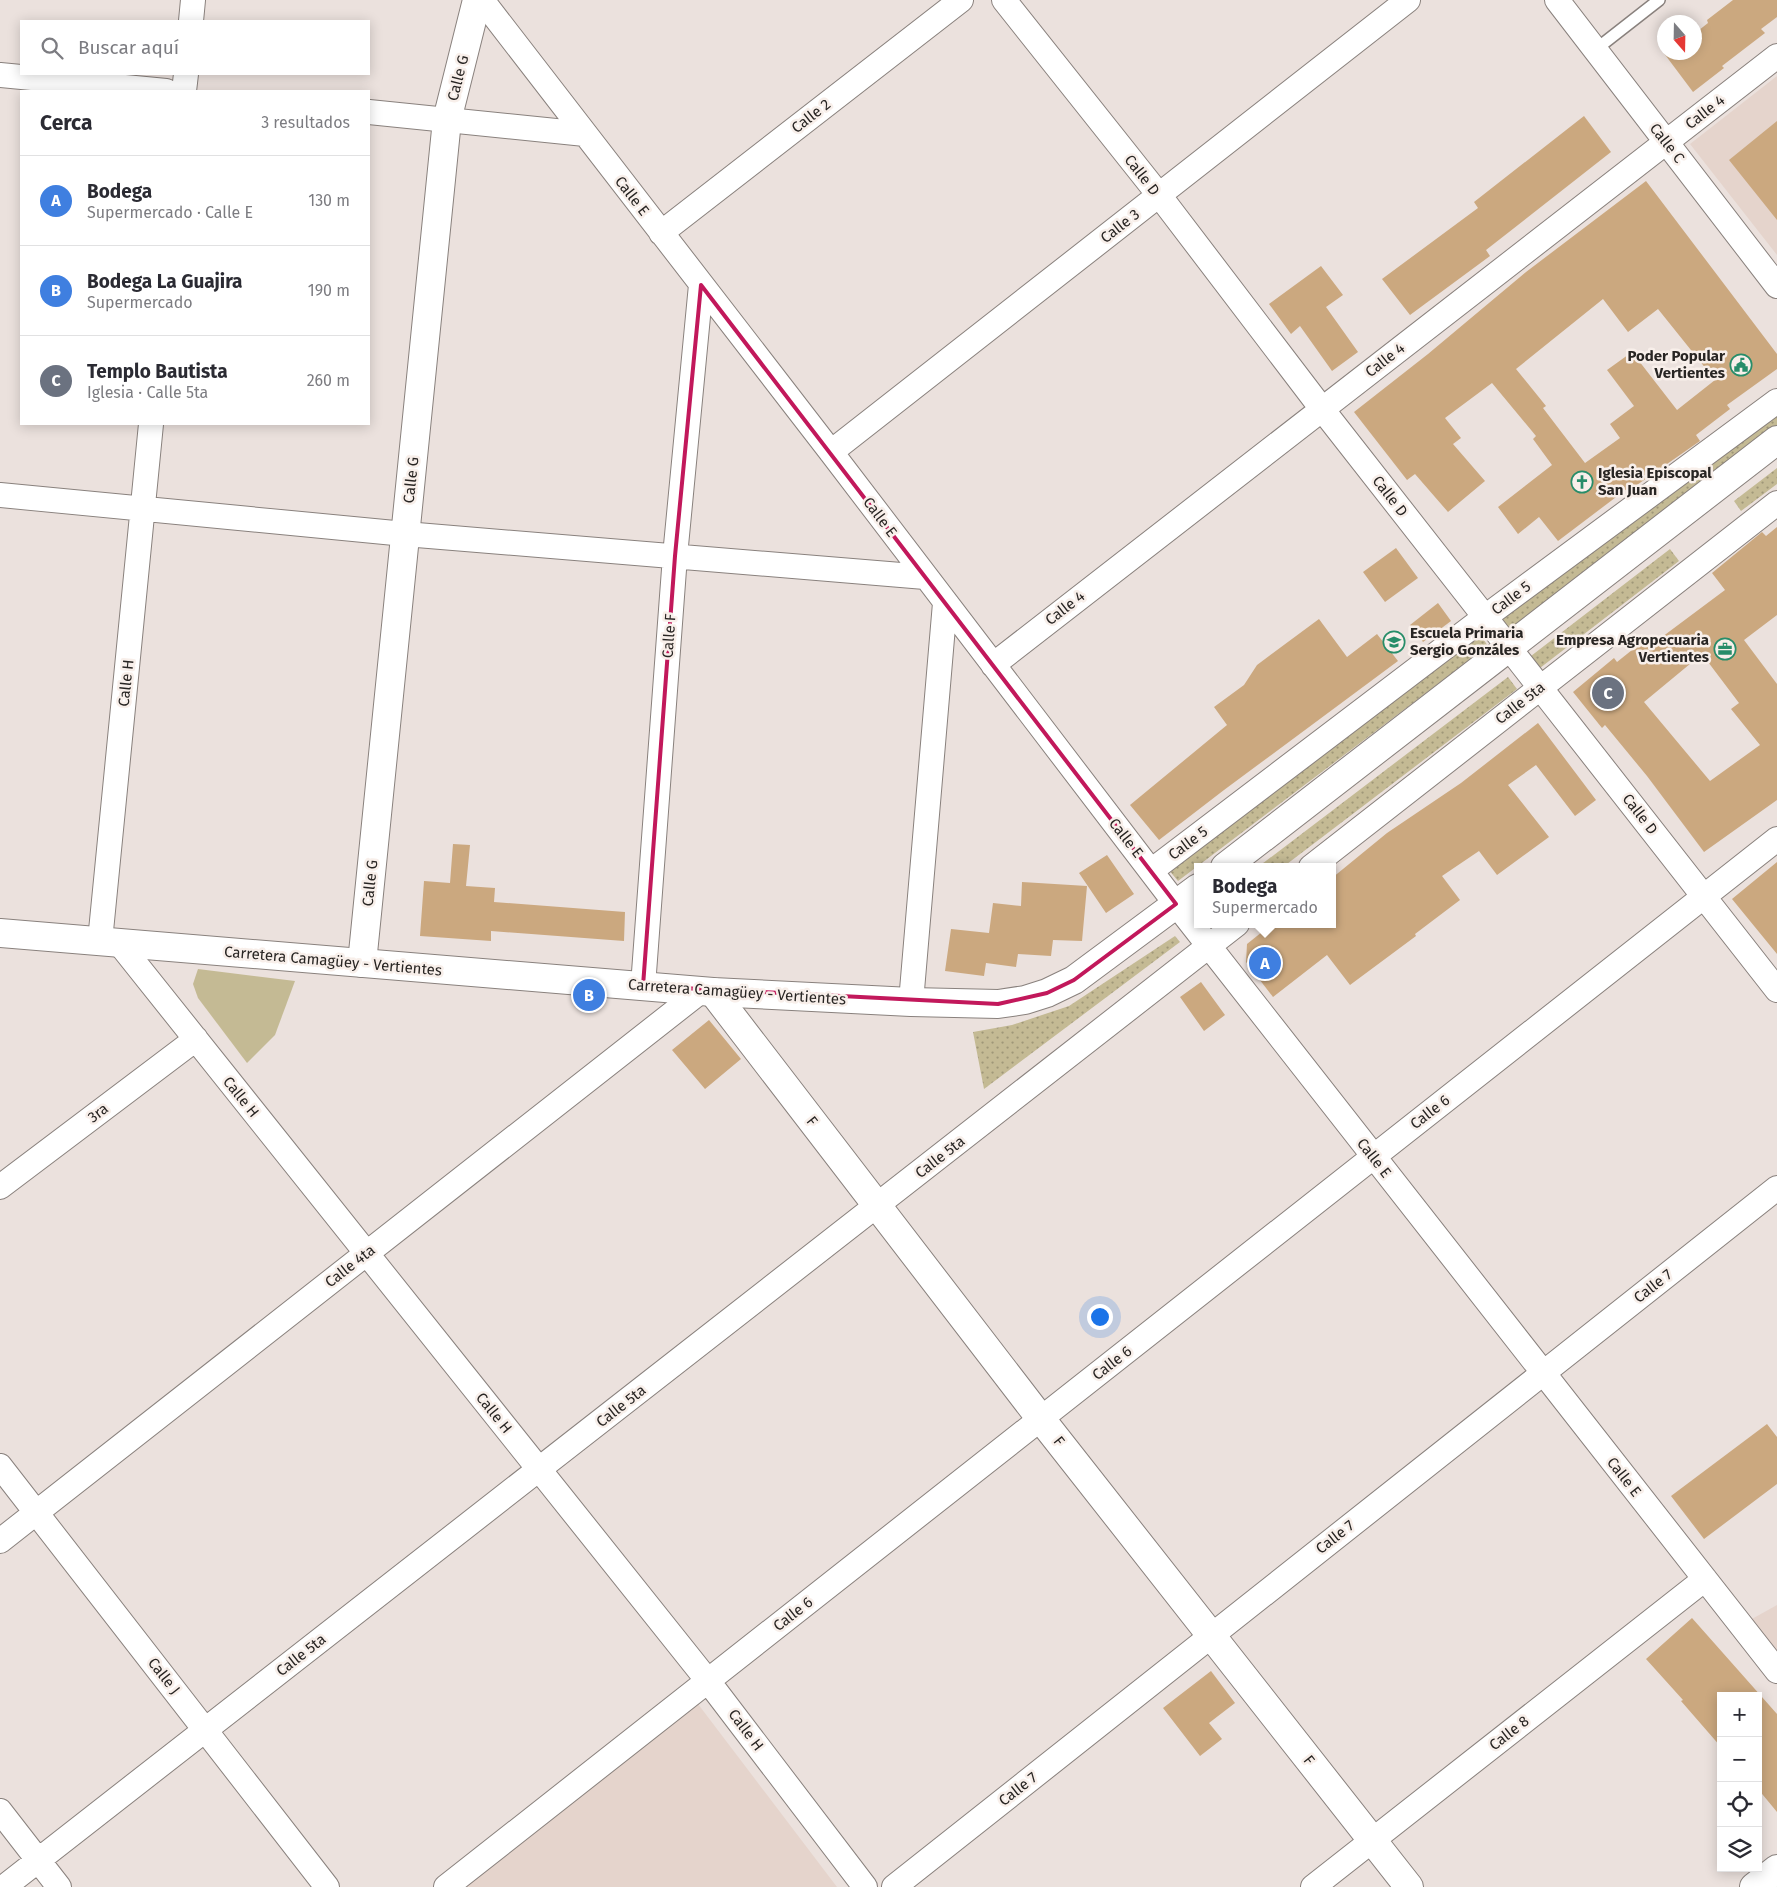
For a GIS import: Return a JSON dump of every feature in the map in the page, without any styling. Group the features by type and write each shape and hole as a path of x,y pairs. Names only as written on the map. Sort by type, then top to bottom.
{"street":[{"path":"191,20 193,0"},
{"name":"Calle G","path":"362,963 447,120 477,0"},
{"name":"Calle E","path":"482,0 1151,871 1187,896 1194,912"},
{"name":"Calle 2","path":"661,233 960,0"},
{"name":"Calle D","path":"1004,0 1159,195 1322,409 1777,990"},
{"name":"Calle 3","path":"831,452 1408,0"},
{"name":"Calle C","path":"1557,0 1777,286"},
{"name":"Calle 4","path":"992,664 1777,56"},
{"path":"0,75 156,90"},
{"path":"184,90 186,75"},
{"path":"370,112 584,134"},
{"name":"Calle F","path":"643,986 675,556 701,285"},
{"name":"Calle 5","path":"1151,871 1485,618 1777,401"},
{"name":"Calle H","path":"151,425 110,942 196,1039 708,1681 865,1887"},
{"path":"1230,863 1777,440"},
{"path":"0,495 405,534 925,577"},
{"name":"Calle 5ta","path":"1316,863 1777,503"},
{"path":"911,1002 945,603"},
{"name":"Calle 6","path":"446,1887 1777,839"},
{"name":"Carretera Camagüey - Vertientes","path":"0,933 707,992 911,1002 998,1004 1025,1000 1047,993 1074,980 1187,896"},
{"name":"Calle E","path":"1201,928 1209,946 1777,1671"},
{"name":"Calle 5ta","path":"4,1887 1232,928"},
{"name":"F","path":"707,992 877,1206 1041,1419 1409,1887"},
{"name":"Calle 4ta","path":"0,1541 366,1253 707,992"},
{"name":"3ra","path":"0,1187 196,1039"},
{"name":"Calle 7","path":"894,1887 1777,1188"},
{"name":"Calle J","path":"0,1466 327,1887"},
{"name":"Calle 8","path":"1313,1887 1705,1579"},
{"path":"0,1811 59,1887"},
{"path":"1754,1887 1777,1869"}],"lane":[{"path":"1595,50 1659,0"}],"highlighted area":[{"path":"701,285 1176,904 1074,980 1047,993 998,1004 643,986 675,556"}],"shaded area":[{"path":"1777,76 1777,255 1690,144"},
{"path":"1777,410 1777,429 1510,631 1500,619"},
{"path":"1777,468 1777,484 1741,511 1734,501"},
{"path":"1670,549 1679,561 1540,668 1531,656"},
{"path":"1479,633 1488,646 1202,863 1194,863 1194,869 1178,881 1168,869"},
{"path":"1508,677 1517,689 1288,863 1263,863"},
{"path":"1175,936 1180,942 984,1089 973,1032 1012,1025 1069,1006"},
{"path":"198,969 295,981 275,1035 247,1063 198,998 193,984"},
{"path":"1777,1605 1777,1653 1750,1620"},
{"path":"698,1704 837,1887 465,1887"}],"building":[{"path":"1733,0 1777,0 1777,17 1761,29 1765,33 1722,66 1724,68 1693,92 1669,60 1702,60 1702,28 1708,23 1707,20"},
{"path":"1584,116 1611,152 1486,250 1490,256 1410,315 1382,279 1478,208 1474,202"},
{"path":"1777,121 1777,220 1729,160"},
{"path":"1646,181 1777,354 1777,369 1727,405 1730,409 1696,435 1700,441 1634,487 1632,485 1558,541 1539,517 1518,534 1498,507 1552,465 1533,439 1536,436 1492,383 1445,418 1461,438 1453,444 1485,481 1448,512 1415,474 1407,480 1354,412 1428,354 1526,272","holes":["1603,299 1628,332 1658,309 1715,380 1677,410 1632,352 1607,370 1634,406 1610,424 1620,438 1585,463 1543,408 1546,406 1516,369"]},
{"path":"1321,266 1343,295 1326,307 1358,352 1332,371 1300,326 1291,334 1269,304"},
{"path":"1777,527 1777,615 1744,640 1777,684 1777,800 1704,852 1647,776 1605,725 1602,728 1573,692 1614,658 1617,662 1647,638 1651,643 1661,635 1662,637 1725,590 1712,573 1762,532 1766,536","holes":["1702,654 1739,703 1731,709 1760,745 1710,781 1644,702"]},
{"path":"1396,548 1418,578 1385,602 1363,572"},
{"path":"1438,603 1451,621 1423,642 1410,625"},
{"path":"1319,619 1347,657 1377,634 1398,661 1159,840 1130,805 1227,725 1214,707 1244,685 1257,665"},
{"path":"1538,723 1596,800 1575,816 1536,765 1508,785 1549,837 1497,875 1479,851 1442,876 1460,900 1415,934 1416,936 1350,985 1327,955 1273,997 1246,962 1247,944 1267,928 1336,928 1336,875 1387,833 1461,783"},
{"path":"453,844 470,845 466,886 495,888 494,902 625,912 624,941 491,931 491,941 420,936 424,881 450,883"},
{"path":"1107,855 1134,894 1106,913 1079,873"},
{"path":"1777,862 1777,954 1732,899"},
{"path":"1022,882 1087,886 1082,941 1053,940 1051,956 1018,954 1016,967 986,963 984,976 945,971 951,929 989,933 993,903 1021,906"},
{"path":"1201,982 1225,1015 1204,1031 1180,997"},
{"path":"709,1020 741,1059 705,1089 672,1050"},
{"path":"1767,1424 1777,1437 1777,1484 1704,1539 1671,1496"},
{"path":"1692,1618 1758,1692 1717,1692 1717,1742 1681,1701 1683,1700 1646,1659"},
{"path":"1211,1671 1235,1703 1209,1723 1222,1739 1200,1756 1163,1708"},
{"path":"1762,1697 1777,1714 1777,1812 1762,1794"}],"place":[{"name":"Poder Popular Vertientes","path":"1741,365"},
{"name":"Iglesia Episcopal San Juan","path":"1582,482"},
{"name":"Escuela Primaria Sergio Gonzáles","path":"1394,642"},
{"name":"Empresa Agropecuaria Vertientes","path":"1725,649"},
{"name":"Templo Bautista","path":"1608,693"},
{"name":"Bodega","path":"1265,963"},
{"name":"Bodega La Guajira","path":"589,995"}]}
